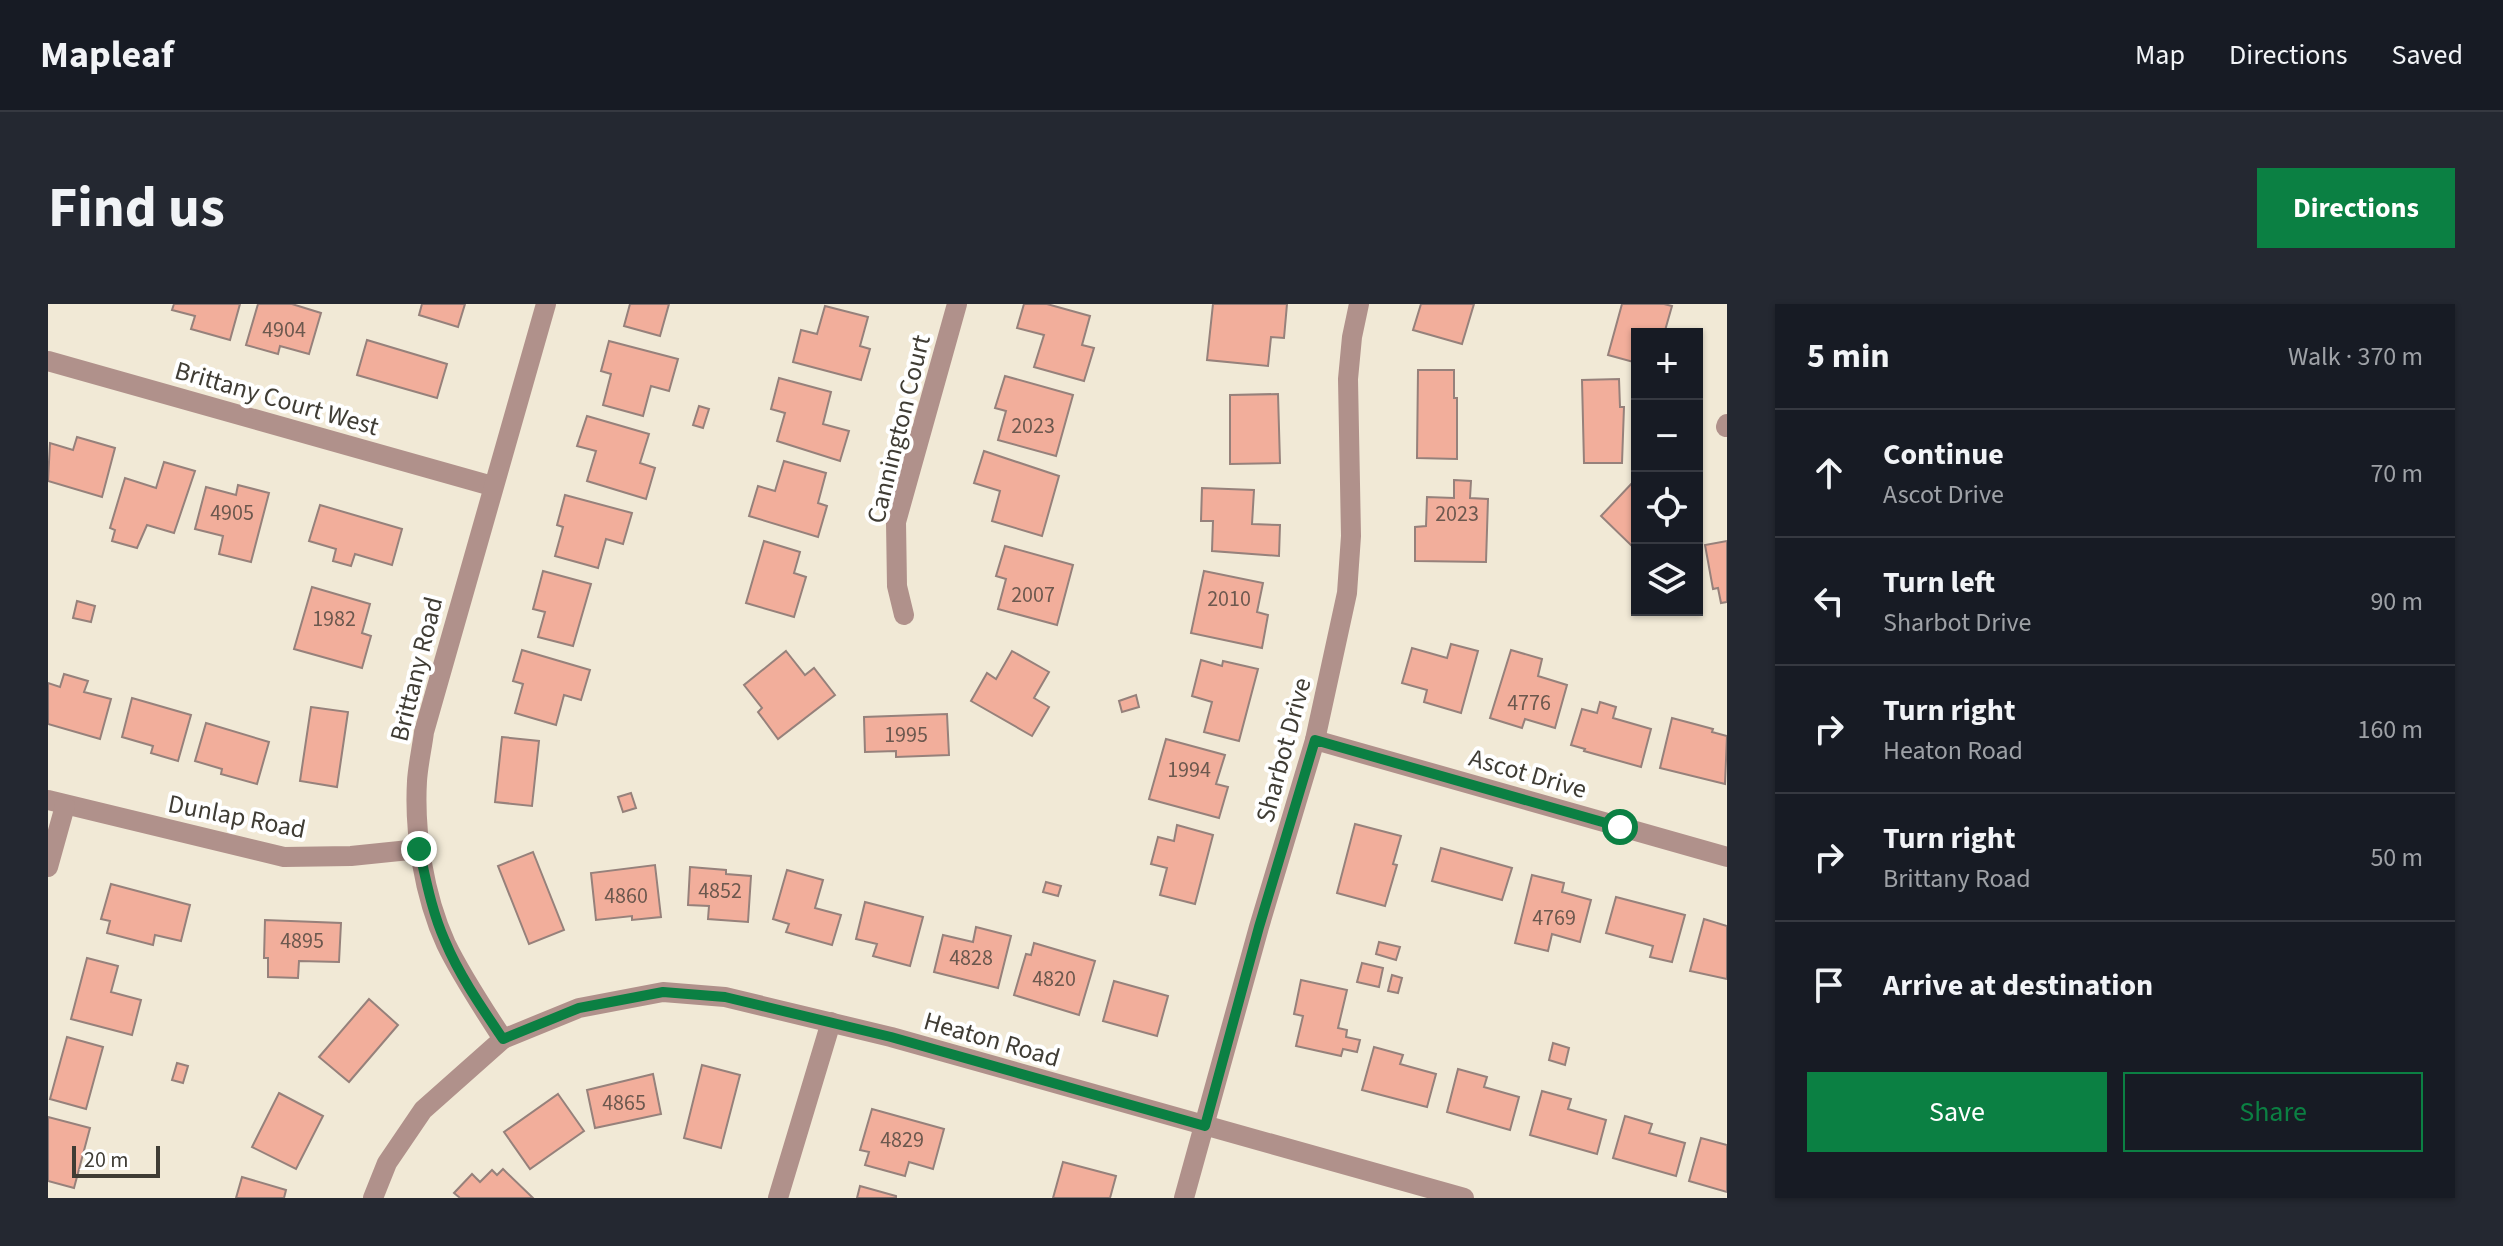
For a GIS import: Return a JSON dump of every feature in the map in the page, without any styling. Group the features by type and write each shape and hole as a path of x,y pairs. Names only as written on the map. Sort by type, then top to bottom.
{"street":[{"name":"Brittany Road","path":"503,1039 445,942 432,904 419,849 417,781 424,732 546,304"},
{"name":"Cannington Court","path":"904,615 897,586 896,522 957,304"},
{"name":"Sharbot Drive","path":"1184,1198 1259,927 1315,740 1347,593 1351,536 1348,379 1359,304"},
{"name":"Brittany Court West","path":"48,361 492,486"},
{"name":"Ascot Drive","path":"1315,740 1727,857"},
{"name":"Dunlap Road","path":"56,803 284,857 351,856 419,849"},
{"path":"48,867 56,803"},
{"name":"Heaton Road","path":"373,1198 387,1163 423,1110 503,1039 579,1008 663,992 725,997 891,1037 1464,1198"},
{"path":"778,1198 831,1022"}],"building":[{"path":"174,304 240,304 230,340 191,329 195,316 172,310"},
{"path":"258,304 292,304 321,313 309,354 280,346 278,354 246,345"},
{"path":"422,304 465,304 458,327 419,315"},
{"path":"630,304 669,304 660,336 624,326"},
{"path":"1024,304 1047,304 1090,316 1082,345 1094,348 1084,381 1034,367 1044,335 1017,328"},
{"path":"1213,304 1287,304 1284,338 1271,337 1268,366 1207,360"},
{"path":"1421,304 1474,304 1462,344 1413,330"},
{"path":"1622,304 1672,306 1666,328 1631,328 1631,361 1608,355"},
{"path":"825,306 868,317 860,346 870,349 861,380 793,362 801,330 817,334"},
{"path":"367,340 447,364 437,398 357,375"},
{"path":"609,341 678,359 669,391 651,386 643,416 603,405 611,374 601,371"},
{"path":"1418,370 1454,370 1457,459 1417,458"},
{"path":"1005,376 1073,395 1056,456 998,440 1006,411 995,408"},
{"path":"779,378 831,392 823,424 849,431 840,461 777,441 785,413 771,409"},
{"path":"1619,379 1620,407 1624,407 1622,463 1584,463 1582,380"},
{"path":"1278,394 1280,463 1230,464 1230,395"},
{"path":"699,406 709,409 703,428 693,425"},
{"path":"587,416 649,434 640,463 655,468 646,499 587,481 596,451 577,446"},
{"path":"77,437 115,448 102,497 48,481 50,443 73,450"},
{"path":"984,451 1059,476 1042,536 992,521 1000,491 974,483"},
{"path":"784,461 826,473 818,503 827,506 818,537 749,516 758,486 775,491"},
{"path":"164,462 195,471 174,533 147,525 137,548 112,541 115,530 110,528 125,478 156,488"},
{"path":"1454,480 1471,481 1470,498 1488,499 1486,562 1415,561 1415,527 1426,526 1427,497 1454,498"},
{"path":"1631,484 1631,545 1601,516"},
{"path":"238,485 269,493 251,562 219,554 223,536 195,529 206,487 236,495"},
{"path":"1202,488 1254,490 1252,524 1280,525 1279,556 1212,551 1213,521 1201,521"},
{"path":"565,495 632,513 623,544 606,539 598,568 555,556 563,527 557,525"},
{"path":"320,505 402,529 392,565 355,554 351,566 333,561 336,549 309,541"},
{"path":"764,541 800,552 794,573 806,577 794,617 746,603"},
{"path":"1727,541 1727,602 1721,603 1718,588 1713,589 1705,545"},
{"path":"1005,546 1073,565 1057,625 998,609 1006,579 996,576"},
{"path":"543,571 591,584 573,646 538,637 545,612 533,609"},
{"path":"1204,571 1263,583 1257,612 1268,615 1262,648 1191,633"},
{"path":"312,587 370,604 362,633 371,636 362,668 294,649"},
{"path":"77,601 95,606 91,622 73,618"},
{"path":"1451,644 1478,651 1461,713 1424,702 1427,690 1402,683 1412,648 1447,658"},
{"path":"522,650 590,670 581,700 564,695 556,725 515,713 523,684 513,681"},
{"path":"1511,650 1542,659 1538,676 1567,685 1555,728 1525,719 1522,728 1490,718"},
{"path":"786,651 805,675 814,668 835,695 778,739 758,712 762,708 744,685"},
{"path":"1012,651 1049,672 1034,698 1049,707 1032,736 971,701 987,673 996,679"},
{"path":"1201,660 1222,666 1223,661 1258,669 1239,741 1204,732 1212,702 1192,696"},
{"path":"64,674 88,681 84,692 111,699 100,739 48,724 48,683 60,687"},
{"path":"1136,695 1139,707 1122,712 1119,701"},
{"path":"132,698 191,715 178,761 151,753 153,746 122,737"},
{"path":"1600,702 1616,707 1613,718 1651,729 1641,767 1571,745 1582,709 1597,713"},
{"path":"311,707 348,712 337,787 300,781"},
{"path":"947,714 949,755 896,757 896,751 865,752 864,717"},
{"path":"1672,718 1727,736 1725,784 1660,768"},
{"path":"206,723 269,742 257,784 221,774 222,769 195,761"},
{"path":"502,737 539,741 532,806 495,802"},
{"path":"1166,739 1225,755 1216,784 1228,787 1219,818 1149,799"},
{"path":"631,793 636,808 623,812 618,797"},
{"path":"1355,824 1401,836 1393,864 1397,865 1385,906 1337,893"},
{"path":"1177,825 1213,835 1195,904 1160,895 1167,868 1151,864 1158,837 1174,841"},
{"path":"1441,848 1512,868 1502,900 1432,881"},
{"path":"533,852 564,930 529,944 498,866"},
{"path":"655,865 661,917 596,920 591,873"},
{"path":"690,867 751,876 748,922 708,919 709,906 688,905"},
{"path":"787,870 823,880 815,908 841,915 832,945 786,932 789,924 773,919"},
{"path":"1532,875 1564,883 1562,892 1591,900 1580,942 1552,934 1548,951 1515,943"},
{"path":"1046,882 1061,886 1058,896 1043,892"},
{"path":"111,884 190,905 181,941 155,935 153,945 107,933 110,921 101,919"},
{"path":"1616,897 1685,915 1672,962 1650,957 1653,946 1606,933"},
{"path":"865,902 923,917 910,966 873,956 877,944 856,939"},
{"path":"1704,919 1727,926 1727,979 1690,971"},
{"path":"265,920 341,923 339,962 299,961 298,978 268,977 268,958 264,958"},
{"path":"976,927 1011,936 998,988 934,972 943,935 973,942"},
{"path":"1379,942 1400,947 1396,960 1376,954"},
{"path":"1034,943 1095,961 1079,1015 1014,995 1026,954 1031,955"},
{"path":"87,958 118,966 111,992 141,1000 132,1035 71,1019"},
{"path":"1362,963 1383,968 1379,987 1357,982"},
{"path":"1392,975 1402,978 1398,993 1388,991"},
{"path":"1301,980 1347,990 1338,1028 1347,1030 1346,1037 1360,1040 1357,1052 1343,1049 1341,1056 1296,1046 1303,1016 1294,1014"},
{"path":"1114,981 1168,996 1157,1036 1103,1021"},
{"path":"369,999 398,1025 349,1082 319,1057"},
{"path":"67,1037 103,1047 86,1109 50,1099"},
{"path":"1553,1043 1569,1048 1565,1065 1549,1060"},
{"path":"1374,1047 1403,1055 1400,1064 1436,1074 1427,1107 1362,1090"},
{"path":"177,1063 188,1066 183,1083 172,1080"},
{"path":"702,1065 740,1075 721,1148 684,1138"},
{"path":"1458,1069 1487,1077 1484,1087 1519,1097 1510,1130 1447,1112"},
{"path":"653,1074 661,1114 595,1128 587,1090"},
{"path":"1542,1091 1571,1099 1568,1109 1606,1120 1597,1154 1530,1135"},
{"path":"279,1093 323,1116 296,1169 252,1147"},
{"path":"558,1094 584,1131 530,1169 504,1132"},
{"path":"872,1109 944,1129 933,1169 909,1162 905,1176 865,1165 869,1152 860,1150"},
{"path":"1625,1116 1652,1124 1649,1133 1685,1143 1676,1176 1613,1158"},
{"path":"48,1117 90,1128 74,1188 48,1181"},
{"path":"1701,1138 1727,1145 1727,1192 1689,1181"},
{"path":"1063,1162 1116,1176 1110,1198 1053,1198"},
{"path":"503,1169 533,1198 460,1198 454,1193 472,1174 480,1182 492,1170 497,1175"},
{"path":"242,1177 286,1190 284,1198 236,1198"},
{"path":"860,1186 896,1196 896,1198 857,1198"}],"route":[{"path":"419,849 445,942 503,1039 579,1008 663,992 725,997 891,1037 1205,1126 1259,927 1315,740 1620,827"}]}
